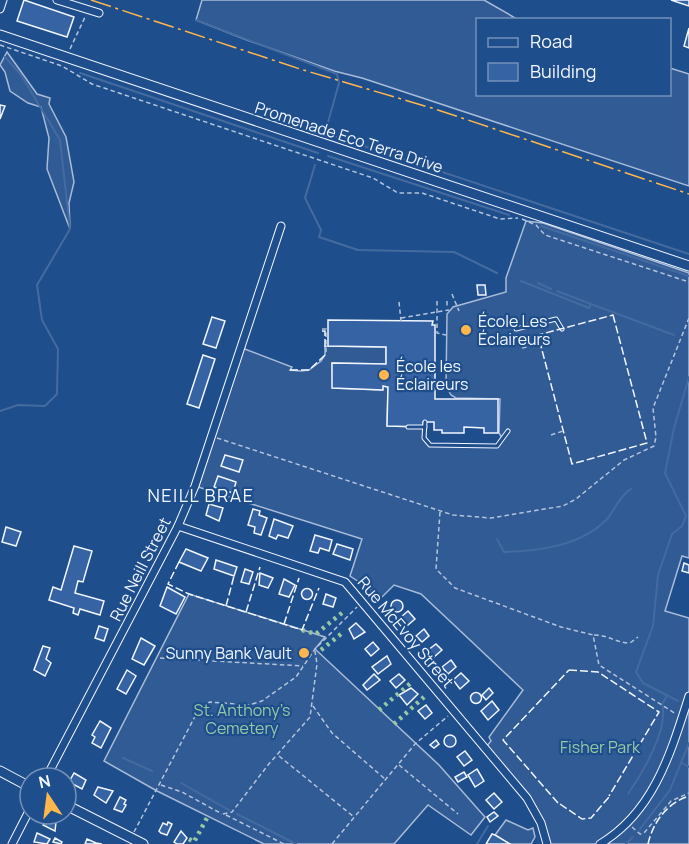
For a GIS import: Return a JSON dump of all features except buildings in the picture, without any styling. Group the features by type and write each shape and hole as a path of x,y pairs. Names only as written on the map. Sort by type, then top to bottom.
{"street":[{"path":"0,9 3,0"},
{"path":"57,0 99,13"},
{"name":"Promenade Eco Terra Drive","path":"0,34 689,266"},
{"name":"Rue Neill Street","path":"52,766 178,526 195,486 281,226"},
{"name":"Rue McEvoy Street","path":"178,526 188,532 339,578 363,602 527,798 541,823 547,844"},
{"path":"600,844 627,822 665,770 689,696"},
{"path":"0,771 18,781"},
{"path":"78,812 130,841 143,844"},
{"path":"12,844 21,826"}],"lane":[{"path":"516,329 556,319 562,328"},
{"path":"408,427 425,424 424,438 430,445 497,446 508,431"}],"path":[{"path":"66,58 88,10"},
{"path":"0,45 62,66 92,84 373,177 394,192 422,194 500,219 519,218 536,225 545,235 689,282"},
{"path":"452,294 459,311"},
{"path":"437,301 437,333 446,335"},
{"path":"399,302 401,319 448,309 447,301"},
{"path":"212,436 463,517 491,518 563,506 576,499 624,460 654,446 656,437 653,408 689,318"},
{"path":"322,329 326,330 326,355"},
{"path":"522,348 540,344"},
{"path":"551,435 563,431"},
{"path":"441,511 436,569 455,588 561,627 594,635 608,635 618,643 630,643 638,637"},
{"path":"130,841 200,707 217,701 242,705 256,703 291,681 315,649 363,602"},
{"path":"594,635 599,665 682,718"},
{"path":"223,814 232,812 308,721 313,706 312,689 317,664 315,649"},
{"path":"160,658 304,666"},
{"path":"313,706 332,732 386,780"},
{"path":"332,844 415,744 455,710"},
{"path":"278,755 354,817"},
{"path":"398,765 458,814"},
{"path":"160,785 182,792 284,844"},
{"path":"627,822 642,834 672,801 689,793"}],"shaded area":[{"path":"202,0 484,0 515,18 476,18 476,96 671,96 671,68 689,74 689,186 362,78 334,71 196,20"},
{"path":"7,52 37,94 50,98 49,104 66,137 74,182 69,203 70,229 47,169 49,138 41,107 28,103 10,91 5,72 0,65"},
{"path":"526,221 543,223 689,273 689,558 682,556 665,611 689,618 689,844 547,844 541,823 486,747 491,741 489,737 523,690 421,594 394,585 376,603 371,590 350,576 362,539 195,486 242,348 292,367 290,370 301,371 309,370 321,361 325,355 325,346 386,347 386,364 332,363 333,388 382,390 383,386 388,387 387,426 425,427 426,442 429,445 497,446 502,438 499,433 500,399 456,398 451,395 446,386 447,314 453,307 506,292 506,278"},
{"name":"St. Anthony’s Cemetery","path":"189,594 325,637 315,649 439,765 485,817 471,835 428,805 394,844 264,844 157,791 104,761"},
{"path":"506,820 528,830 533,828 535,837 531,844 510,844 495,835"}],"waterway":[{"path":"196,20 337,74 339,83 325,133 689,254"},
{"path":"0,411 18,405 45,406 57,394 58,349 42,320 37,285 70,229 60,140 21,75 5,57"},
{"path":"80,73 318,153"},
{"path":"328,156 509,215"},
{"path":"315,165 305,198 321,230 319,237 358,250 454,252 497,273"},
{"path":"541,226 689,276"},
{"path":"521,281 589,308 591,304 674,335"},
{"path":"538,283 551,289"},
{"path":"557,291 591,304"},
{"path":"678,701 643,683 636,672 653,626 658,575 672,534 682,526 686,516 665,473 674,428 689,377"},
{"path":"497,539 504,552 545,548 573,541 598,527 631,489"},
{"path":"628,794 653,751 662,726 662,704 667,696"},
{"path":"640,829 670,790 689,743"},
{"path":"123,758 152,771"},
{"path":"682,763 689,767"},
{"path":"181,783 229,810"},
{"path":"237,814 296,844"},
{"path":"477,844 488,826"},
{"path":"626,844 633,837"}],"hedge":[{"path":"302,630 316,634 343,612"},
{"path":"321,650 341,634"},
{"path":"379,710 412,682"},
{"path":"394,724 424,697"},
{"path":"189,839 194,842 208,816"}],"fence":[{"path":"613,315 647,443 572,464 538,335 613,315"},
{"path":"322,331 325,331 325,349"},
{"path":"290,370 309,370 325,355"},
{"path":"179,562 168,584 189,594 302,630 319,588"},
{"path":"246,612 260,567"},
{"path":"226,606 234,576"},
{"path":"284,624 299,578"},
{"path":"569,670 598,672 659,712 609,796"},
{"path":"558,803 503,740 569,670"},
{"path":"648,844 653,828 662,814 674,803 689,796"},
{"path":"560,804 582,819 591,818 609,797"}],"power":[{"path":"91,0 300,69 435,109 689,194"}],"place":[{"name":"École Les Éclaireurs","path":"466,330"},
{"name":"École les Éclaireurs","path":"384,375"},
{"name":"Sunny Bank Vault","path":"304,653"}],"district":[{"name":"NEILL BRAE","path":"201,495"}],"park label":[{"name":"Fisher Park","path":"600,747"}]}
